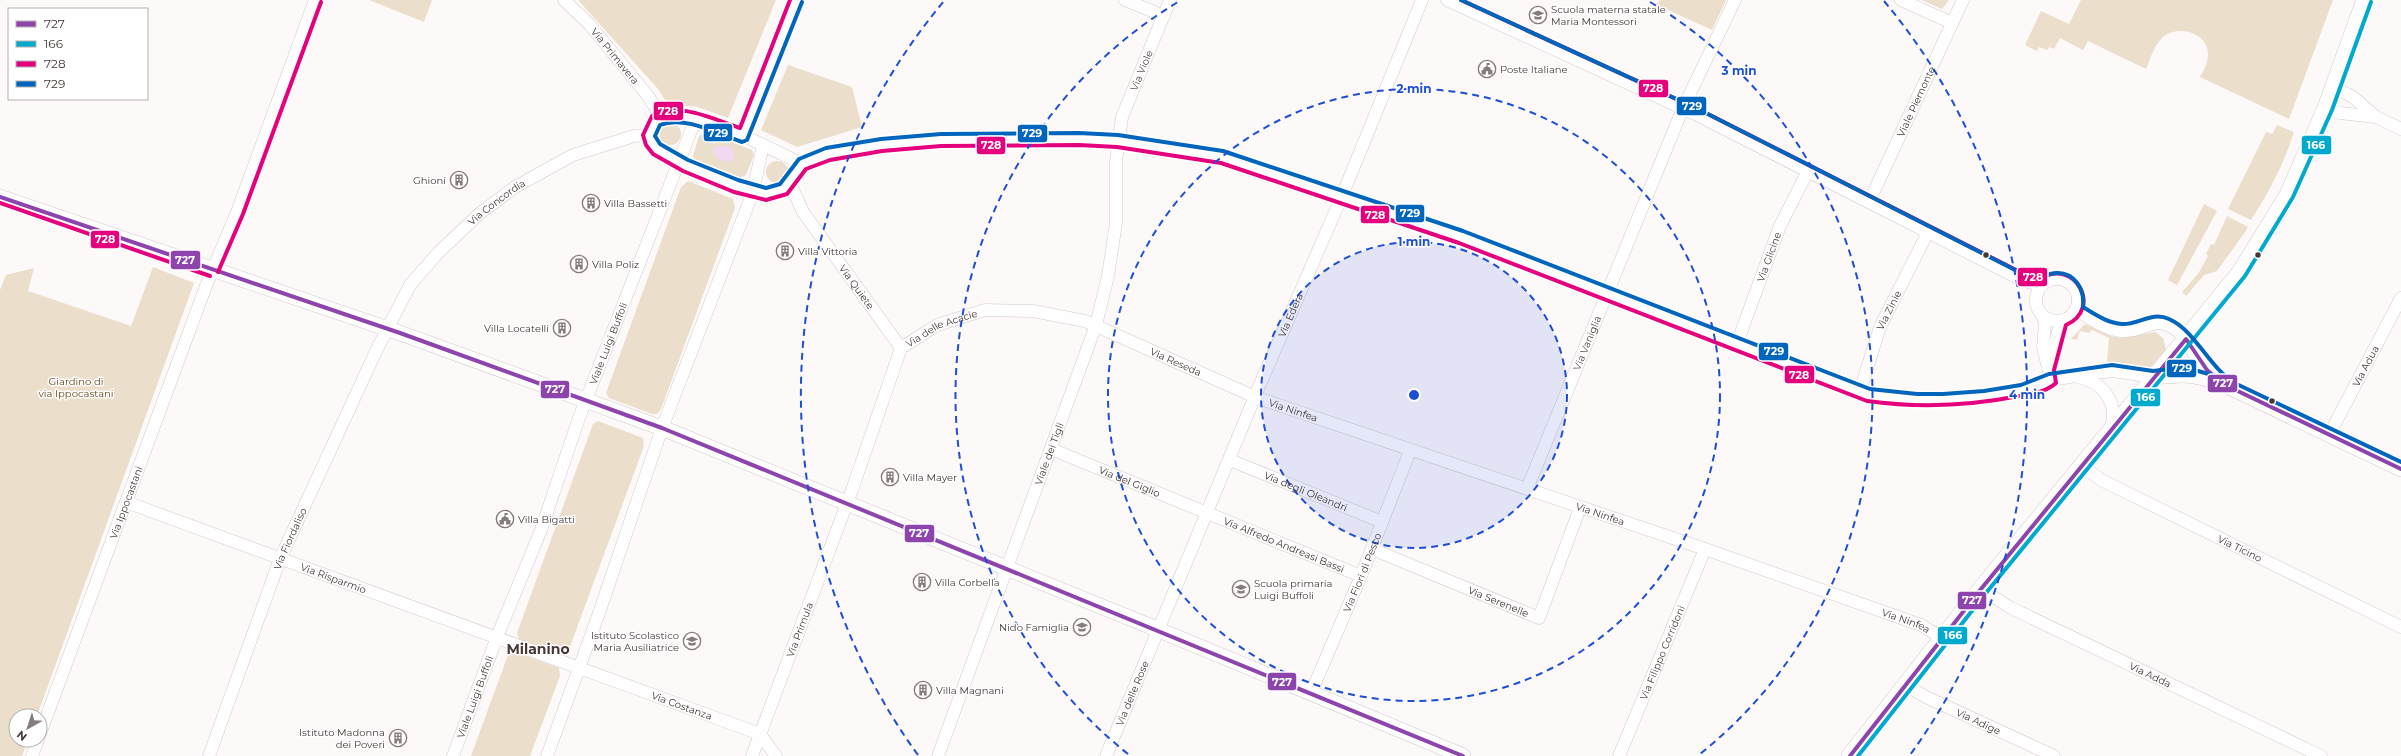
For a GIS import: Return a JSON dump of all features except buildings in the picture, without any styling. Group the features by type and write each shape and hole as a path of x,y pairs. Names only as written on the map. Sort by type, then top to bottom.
{"main road":[{"path":"1850,756 1981,589 2153,377 2240,273 2276,216 2326,108 2365,0"}],"street":[{"name":"Via Ippocastani","path":"48,712 212,270 237,212 315,0"},
{"name":"Via Primavera","path":"564,0 590,25 666,116"},
{"path":"743,136 796,0"},
{"path":"1125,0 1164,16"},
{"name":"Via Viole","path":"1118,141 1122,117 1170,0"},
{"name":"Via Edera","path":"1159,630 1255,397 1342,196 1422,0"},
{"path":"1447,0 1683,108 2024,281 2041,285 2055,279 2070,284 2077,295 2076,310 2070,317 2060,321 2050,320 2042,315 2037,309 2036,298 2041,285"},
{"name":"Via Vaniglia","path":"1527,489 1683,108 1735,0"},
{"path":"1901,0 1952,23"},
{"name":"Viale Piemonte","path":"1869,202 1963,0"},
{"path":"2333,87 2353,97 2376,117 2401,129"},
{"path":"2326,108 2340,113 2376,117"},
{"path":"802,164 743,136 700,121 666,116 652,124 649,134 651,142 656,149 679,162 753,192 777,192 790,183 802,164 828,154 881,145 941,140 1079,139 1118,141 1222,158 1342,196 1461,237 1736,346 1860,392 1891,398 1943,400 1985,397 2040,386 2050,375 2060,321"},
{"name":"Viale Luigi Buffoli","path":"453,756 497,637 541,530 586,400 692,128 700,121"},
{"name":"Via Concordia","path":"388,329 410,285 438,253 479,214 515,187 573,155 634,136 649,134"},
{"name":"Viale dei Tigli","path":"938,756 1096,325 1108,276 1116,223 1118,141"},
{"path":"547,756 662,428 753,192 763,145"},
{"name":"Via Glicine","path":"1736,346 1780,226 1808,171"},
{"name":"Via Quiete","path":"790,183 803,212 901,348"},
{"path":"0,197 345,316 388,329 662,428 1159,630 1463,756"},
{"name":"Via Zinie","path":"1860,392 1880,327 1928,232"},
{"name":"Via Adua","path":"2329,435 2401,298"},
{"name":"Via delle Acacie","path":"846,502 901,348 937,325 985,310 1033,311 1096,325"},
{"path":"2076,310 2111,328 2121,330 2131,330 2156,323 2167,324 2186,339 2208,370 2223,384"},
{"path":"2042,315 2045,323 2043,347 2050,375"},
{"name":"Via Reseda","path":"1096,325 1255,397"},
{"name":"Via Fiordaliso","path":"209,756 280,559 388,329"},
{"path":"2078,377 2095,372 2113,371 2153,377 2178,374 2200,377 2223,384 2401,469"},
{"path":"2050,375 2078,377 2092,382 2108,396 2114,410 2111,429"},
{"name":"Via Ninfea","path":"1255,397 1705,549 1921,625 1942,638"},
{"name":"Via del Giglio","path":"1051,449 1208,512"},
{"name":"Via Fiori di Pesco","path":"1311,693 1372,549 1410,450"},
{"name":"Via degli Oleandri","path":"1230,460 1382,522"},
{"name":"Via Ticino","path":"2082,465 2105,482 2401,627"},
{"name":"Via Risparmio","path":"126,502 497,637"},
{"name":"Via Primula","path":"752,756 846,502"},
{"name":"Via Serenelle","path":"1372,549 1539,618 1580,508"},
{"name":"Via Alfredo Andreasi Bassi","path":"1208,512 1361,576"},
{"name":"Via Filippo Corridoni","path":"1619,756 1705,549"},
{"name":"Via Adda","path":"1981,589 2011,608 2322,756"},
{"name":"Via delle Rose","path":"1106,756 1159,630"},
{"path":"497,637 579,667"},
{"name":"Via Costanza","path":"579,667 760,734"},
{"name":"Via Adige","path":"1905,685 1926,697 2054,756"},
{"path":"760,734 776,756"}],"green space":[{"path":"369,0 432,0 424,22"},
{"path":"578,0 776,0 728,118 695,106 669,106 658,89"},
{"path":"1660,0 1726,0 1712,30 1657,5"},
{"path":"1922,0 1949,0 1942,9"},
{"path":"2081,0 2333,0 2289,119 2200,77 2207,60 2207,46 2203,40 2190,32 2175,32 2162,38 2154,49 2146,69 2088,41 2083,50 2060,38 2054,49 2049,47 2047,50 2039,47 2037,51 2025,45 2041,11 2069,24"},
{"path":"788,65 852,87 862,127 797,147 761,130"},
{"path":"670,123 678,126 681,134 678,142 670,145 662,142 659,134 662,126"},
{"path":"2277,125 2294,132 2276,178 2251,220 2228,209 2266,132 2272,134"},
{"path":"707,132 752,150 754,155 746,175 737,179 695,161 693,156 699,136"},
{"path":"777,161 785,164 788,172 785,180 777,183 769,180 766,172 769,164"},
{"path":"688,181 733,199 735,208 661,409 657,414 652,414 609,398 606,393 681,187"},
{"path":"2204,204 2217,211 2177,285 2168,280"},
{"path":"2227,216 2248,227 2217,271 2204,275 2186,296 2182,292 2198,274 2208,256 2206,254 2211,244 2214,245"},
{"name":"Giardino di via Ippocastani","path":"153,267 194,283 40,708 8,708 8,748 25,748 22,756 0,756 0,290 6,275 34,268 28,291 131,326"},
{"path":"2085,324 2111,336 2122,338 2155,332 2163,338 2166,349 2150,368 2116,364 2098,365 2098,363 2107,362 2109,338 2092,330 2089,333 2080,331 2077,340 2071,339"},
{"path":"598,421 643,438 644,446 568,652 565,656 519,639 517,633 593,424"},
{"path":"514,651 559,668 560,676 530,756 471,756 508,655"}],"shaded area":[{"path":"715,147 729,147 734,151 733,160 727,162 716,158 713,152"}],"transit line":[{"name":"728","path":"790,0 740,128 696,113 673,110 662,112 652,116 643,135 646,145 653,154 683,171 734,192 766,200 787,194 806,169 830,160 882,151 941,146 1079,145 1117,147 1221,163 1459,243 1867,401 1905,405 1962,404 2043,391 2056,383 2054,370 2066,325 2077,318 2082,308 2083,298 2080,288 2073,280 2064,275 2053,274 2040,279 2026,275 1698,109 1461,0"},
{"name":"729","path":"1461,0 1698,109 2027,276 2039,278 2056,273 2063,273 2077,283 2082,294 2083,307 2106,320 2128,324 2151,317 2163,317 2169,319 2187,332 2226,377 2236,384"},
{"name":"728","path":"218,272 243,214 321,2"},
{"name":"729","path":"802,2 747,140 742,142 712,130 680,122 660,125 655,136 660,144 688,160 738,180 766,188 780,184 799,159 826,148 881,139 941,134 1079,133 1118,135 1223,151 1463,231 1870,389 1917,394 1943,394 1984,391 2021,385 2049,374 2112,365 2153,371 2178,368 2191,369 2226,379 2401,462"},
{"name":"166","path":"1858,756 1986,593 2245,276 2293,197 2332,110 2371,2"},
{"name":"727","path":"0,197 400,333 662,428 1463,756"},
{"name":"728","path":"0,203 210,276"},
{"name":"727","path":"1850,756 1981,589 2186,339 2207,370 2223,384 2401,469"}],"place":[{"name":"Scuola materna statale Maria Montessori","path":"1538,15"},
{"name":"Poste Italiane","path":"1487,69"},
{"name":"Ghioni","path":"459,180"},
{"name":"Villa Bassetti","path":"591,203"},
{"name":"Villa Vittoria","path":"785,251"},
{"name":"Villa Poliz","path":"579,264"},
{"name":"Villa Locatelli","path":"562,328"},
{"name":"Villa Mayer","path":"890,477"},
{"name":"Villa Bigatti","path":"505,519"},
{"name":"Villa Corbella","path":"922,582"},
{"name":"Scuola primaria Luigi Buffoli","path":"1241,589"},
{"name":"Nido Famiglia","path":"1082,627"},
{"name":"Istituto Scolastico Maria Ausiliatrice","path":"692,641"},
{"name":"Villa Magnani","path":"923,690"},
{"name":"Istituto Madonna dei Poveri","path":"398,738"}],"district":[{"name":"Milanino","path":"538,649"}]}
